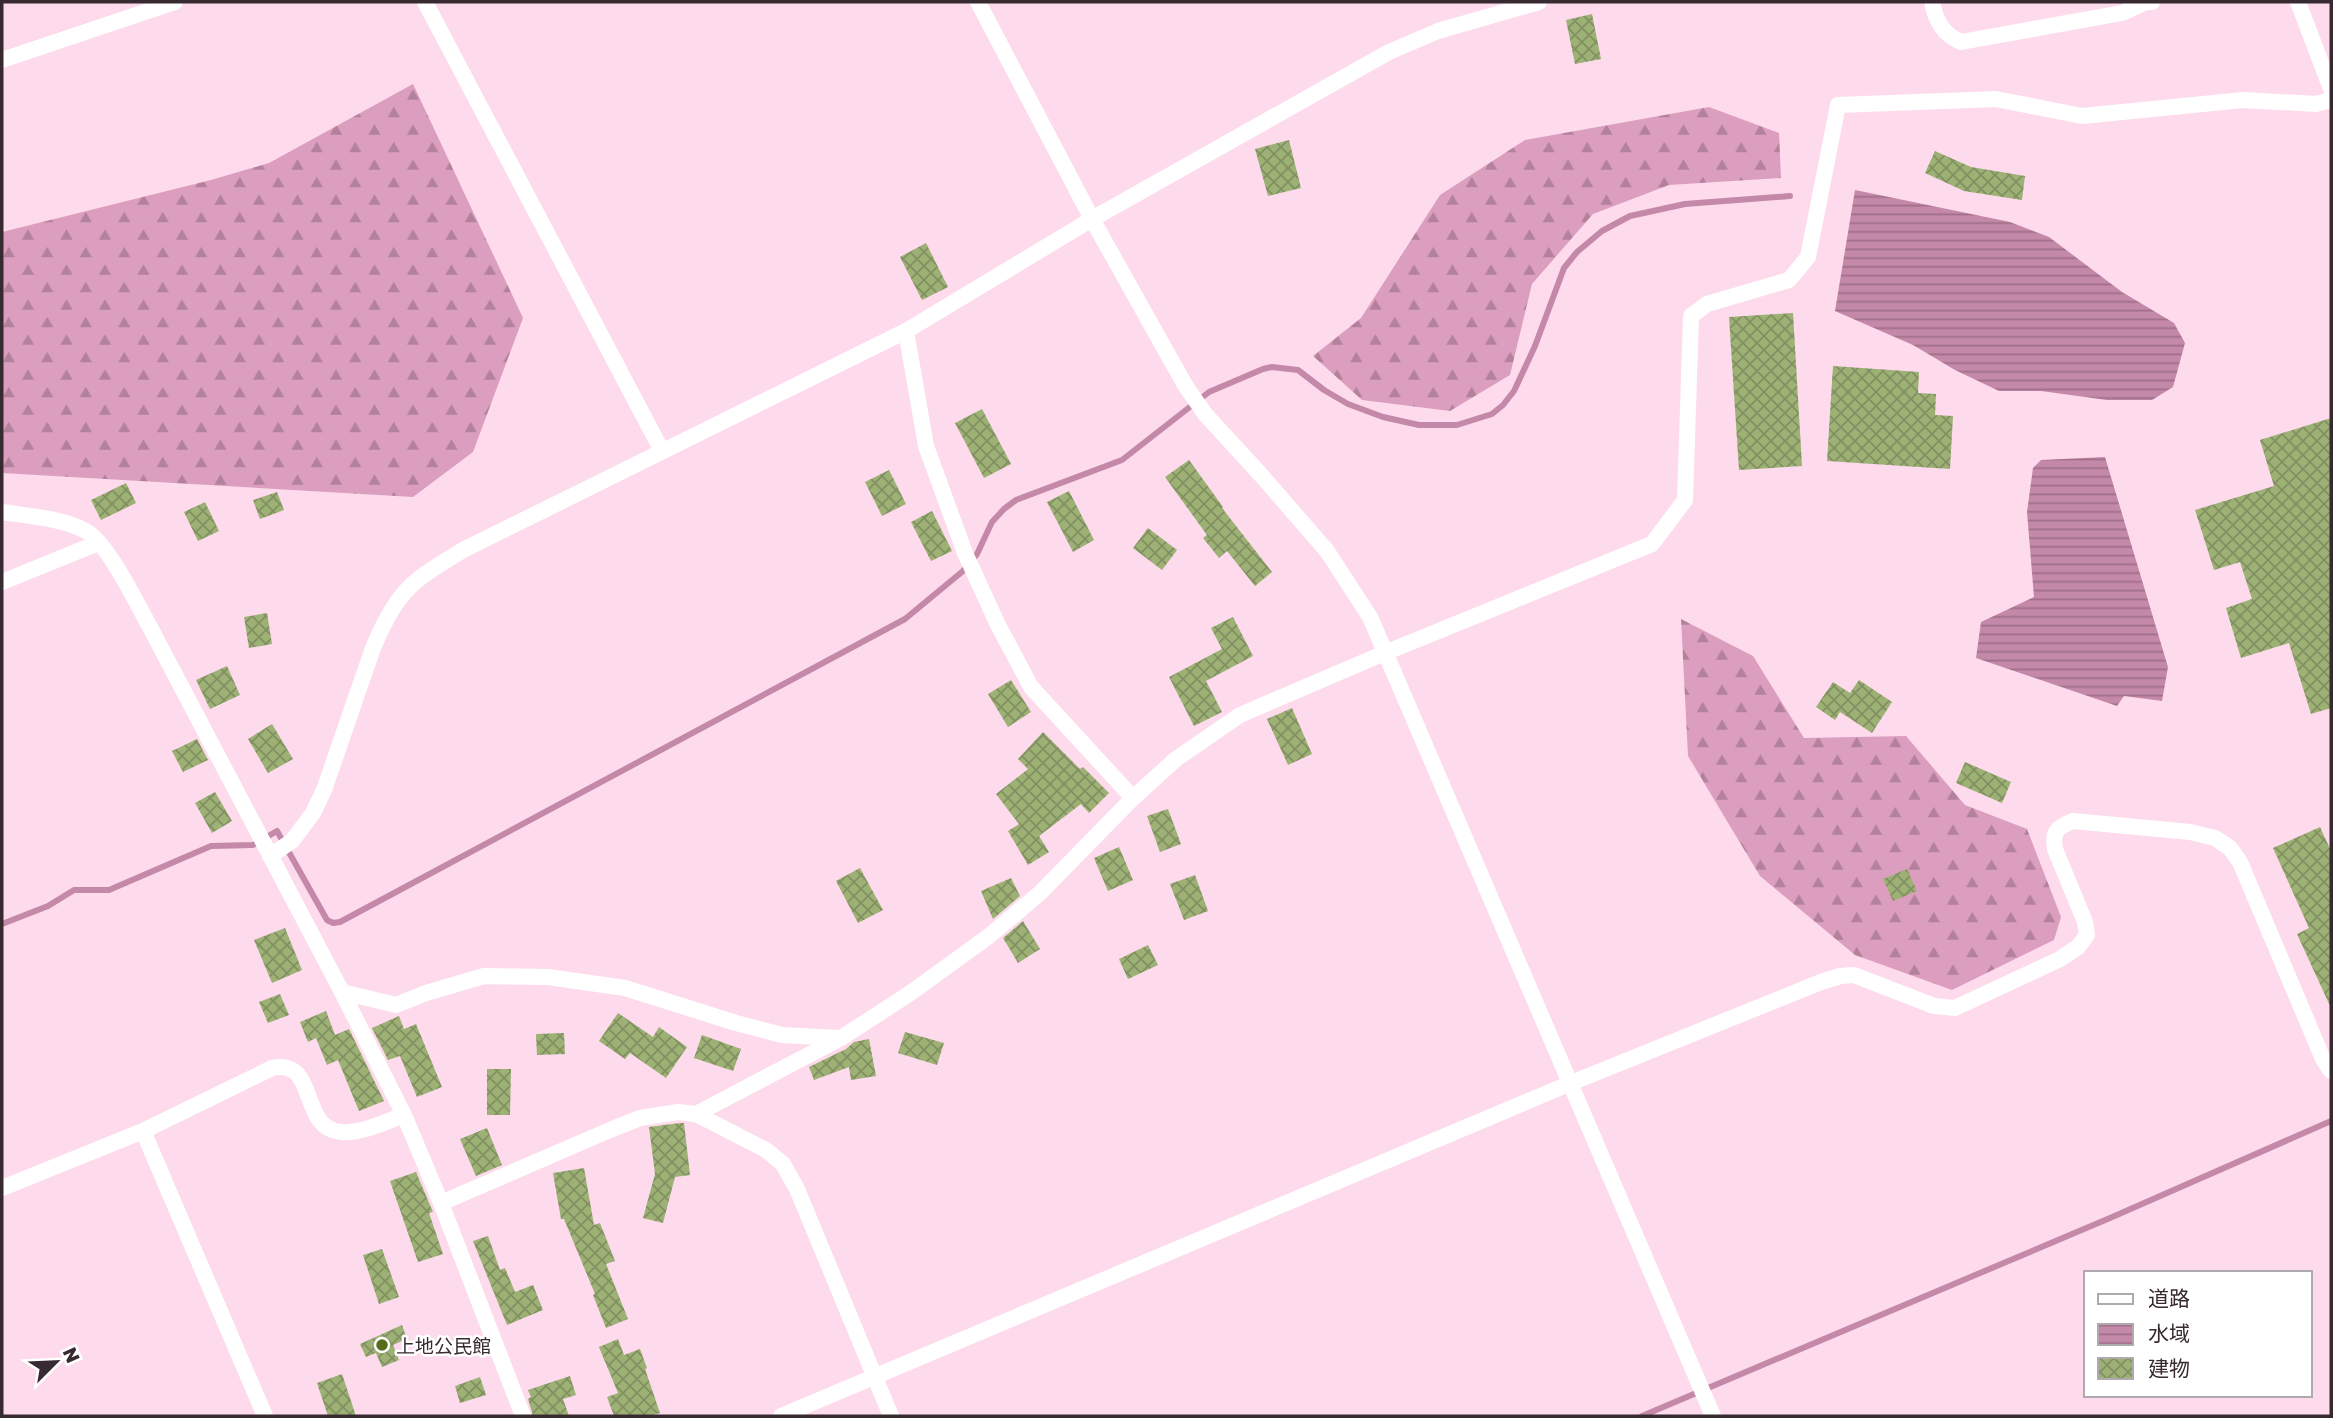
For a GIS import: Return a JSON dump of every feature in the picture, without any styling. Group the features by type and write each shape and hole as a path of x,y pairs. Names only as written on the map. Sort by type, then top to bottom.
{"street":[{"path":"2,60 175,2"},
{"path":"425,2 662,452"},
{"path":"978,2 1092,219 1185,385 1205,414 1327,551 1370,617 1713,1416"},
{"path":"1469,2 1476,18"},
{"path":"270,856 292,841 313,813 324,790 382,625 397,602 418,579 463,550 906,331 1092,219 1377,58 1438,31 1539,2"},
{"path":"1932,2 1936,19 1947,36 1961,42 2122,13 2152,2"},
{"path":"2298,2 2331,89"},
{"path":"696,1114 841,1038 909,995 989,936 1040,893 1133,798 1176,759 1240,715 1651,544 1685,500 1691,316 1707,304 1789,280 1808,257 1838,105 1996,99 2082,116 2243,100 2316,104 2331,100"},
{"path":"906,331 926,446 965,553 998,625 1031,687 1133,798"},
{"path":"2,512 71,525 89,533 118,571 342,992 404,1115 523,1416"},
{"path":"2,582 98,543"},
{"path":"781,1416 1571,1083 1840,976 1854,975 1934,1006 1955,1008 2060,958 2078,947 2087,935 2085,922 2055,849 2053,836 2059,826 2073,821 2190,832 2216,838 2230,848 2240,862 2323,1059 2331,1071"},
{"path":"342,992 396,1004 484,976 548,977 625,988 782,1035 841,1038"},
{"path":"2,1188 144,1130 272,1068 282,1066 299,1074 314,1112 320,1122 330,1129 342,1133 369,1128 404,1115"},
{"path":"441,1203 640,1118 678,1112 696,1114 766,1150 783,1164 797,1189 891,1416"},
{"path":"144,1130 265,1416"}],"green space":[{"path":"413,84 523,318 473,452 413,497 2,473 2,232 269,163"},
{"path":"1709,107 1779,133 1781,178 1669,185 1593,214 1532,284 1510,375 1450,411 1362,400 1313,356 1361,318 1440,195 1525,140"},
{"path":"1681,619 1753,656 1804,738 1906,736 1965,805 2027,829 2061,917 2054,940 1952,990 1855,955 1760,876 1688,756"}],"water":[{"path":"1855,190 2010,222 2049,237 2122,292 2174,323 2185,343 2173,387 2152,400 2107,400 2041,391 1999,391 1955,370 1913,345 1835,311"},
{"path":"2105,457 2168,667 2162,701 2124,696 2117,706 1976,658 1981,622 2034,597 2027,512 2033,468 2041,460"}],"building":[{"path":"1592,14 1601,59 1575,64 1566,20"},
{"path":"1289,140 1301,188 1268,196 1255,149"},
{"path":"1935,151 1971,167 2025,176 2022,200 1964,191 1925,173"},
{"path":"926,243 948,287 922,300 900,257"},
{"path":"1793,313 1802,466 1739,470 1729,317"},
{"path":"1833,366 1919,372 1918,393 1936,394 1935,415 1953,416 1950,469 1827,461"},
{"path":"982,409 1011,464 984,478 955,423"},
{"path":"2331,418 2331,708 2311,714 2289,643 2241,658 2226,608 2252,599 2240,562 2214,570 2195,510 2274,486 2260,440"},
{"path":"1189,460 1272,572 1255,586 1227,551 1219,558 1203,538 1207,535 1165,477"},
{"path":"889,470 906,504 882,516 865,482"},
{"path":"126,483 136,503 101,520 91,500"},
{"path":"1069,491 1094,540 1073,552 1047,502"},
{"path":"277,492 284,510 260,519 253,500"},
{"path":"205,502 219,531 198,541 184,512"},
{"path":"932,511 952,551 931,561 911,522"},
{"path":"1148,528 1177,550 1162,570 1133,548"},
{"path":"267,613 272,644 249,648 244,617"},
{"path":"1233,617 1253,656 1206,681 1222,712 1194,726 1169,677 1222,649 1211,628"},
{"path":"227,666 240,695 210,709 196,680"},
{"path":"1011,680 1031,712 1008,727 988,694"},
{"path":"1859,680 1892,702 1872,733 1840,712 1835,720 1816,707 1833,682 1850,693"},
{"path":"1292,708 1312,754 1288,765 1267,719"},
{"path":"272,724 293,759 268,773 248,739"},
{"path":"1043,732 1109,793 1089,813 1081,804 1039,836 1049,852 1028,865 1008,831 1019,824 996,794 1028,769 1018,759"},
{"path":"197,739 208,760 183,772 172,751"},
{"path":"1965,762 2011,782 2002,803 1956,783"},
{"path":"215,792 232,821 212,833 195,803"},
{"path":"1168,809 1181,844 1160,852 1147,816"},
{"path":"2320,827 2331,851 2331,1008 2297,934 2309,928 2273,848"},
{"path":"1119,847 1133,880 1108,891 1094,858"},
{"path":"860,868 883,910 858,923 836,881"},
{"path":"1907,869 1917,891 1893,901 1883,879"},
{"path":"1195,875 1208,911 1184,920 1170,884"},
{"path":"1011,878 1020,896 993,919 981,891"},
{"path":"1023,921 1040,949 1018,963 1003,938"},
{"path":"285,928 302,970 272,983 254,940"},
{"path":"1148,945 1158,965 1128,979 1119,959"},
{"path":"280,994 289,1015 268,1023 259,1002"},
{"path":"326,1011 335,1035 349,1029 384,1101 359,1111 338,1060 327,1065 316,1038 308,1042 300,1022"},
{"path":"618,1013 653,1037 659,1027 687,1047 666,1078 630,1053 625,1059 599,1041"},
{"path":"399,1016 404,1029 416,1024 442,1087 417,1097 400,1056 388,1060 372,1028"},
{"path":"905,1032 944,1043 937,1065 898,1053"},
{"path":"564,1033 565,1054 537,1055 536,1034"},
{"path":"702,1035 741,1049 733,1071 694,1058"},
{"path":"869,1039 876,1076 851,1080 849,1067 814,1080 809,1067 846,1049 854,1042"},
{"path":"487,1069 511,1069 510,1115 487,1115"},
{"path":"684,1123 690,1175 675,1177 663,1223 643,1218 655,1174 649,1127"},
{"path":"487,1128 502,1165 476,1176 460,1139"},
{"path":"584,1168 594,1225 600,1223 615,1261 606,1264 628,1319 606,1328 593,1295 595,1294 564,1219 561,1219 553,1173"},
{"path":"416,1172 433,1212 429,1213 443,1254 418,1262 390,1181"},
{"path":"488,1236 500,1270 505,1268 515,1292 533,1285 543,1310 507,1325 473,1241"},
{"path":"382,1249 399,1297 379,1304 363,1255"},
{"path":"402,1325 407,1339 393,1345 399,1360 382,1367 376,1353 366,1357 360,1344"},
{"path":"618,1339 624,1355 640,1349 660,1413 649,1416 614,1416 607,1397 618,1393 599,1347"},
{"path":"342,1374 356,1416 328,1416 317,1383"},
{"path":"570,1376 576,1395 563,1399 569,1416 533,1416 528,1390"},
{"path":"480,1377 486,1395 460,1403 455,1386"}],"waterway":[{"path":"2,924 48,906 74,890 109,890 211,846 253,845 277,831 327,920 340,922 905,619 963,571 977,554 992,522 1016,500 1122,460 1209,392 1272,367 1298,370 1348,404 1383,417 1419,425 1457,425 1492,414 1514,391 1535,346 1564,268 1577,252 1602,231 1630,216 1685,204 1790,196"},
{"path":"1642,1416 2110,1218 2331,1121"}],"place":[{"name":"上地公民館","path":"382,1345"}]}
